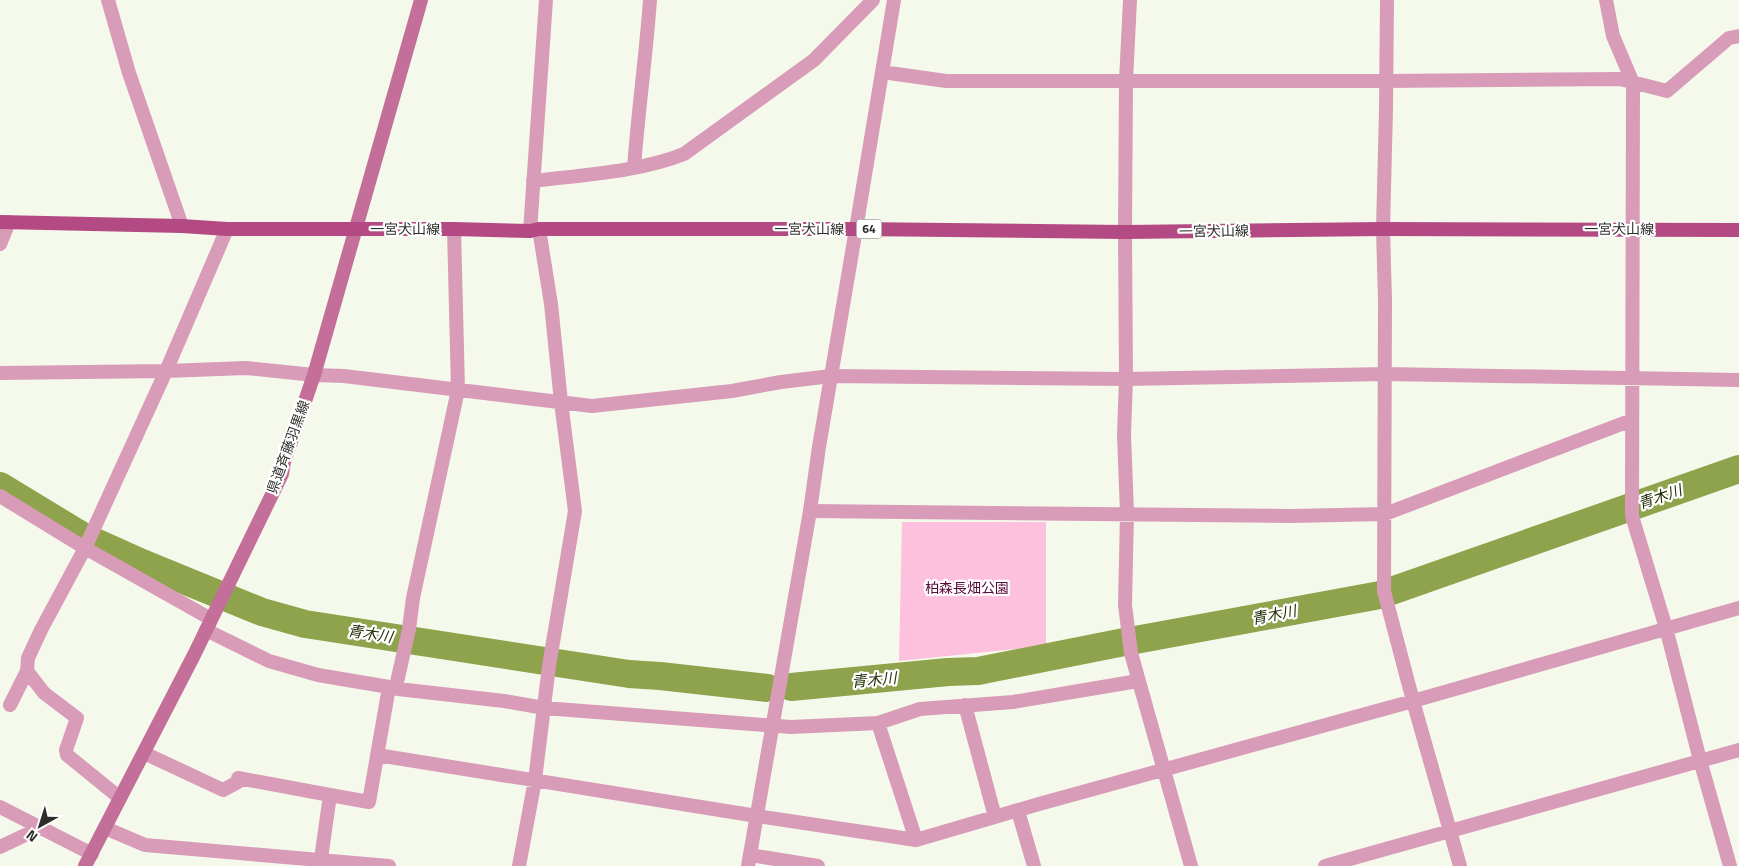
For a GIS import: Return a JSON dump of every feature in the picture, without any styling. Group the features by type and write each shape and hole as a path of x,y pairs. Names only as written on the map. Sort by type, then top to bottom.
{"main road":[{"name":"県道斉藤羽黒線","path":"85,866 144,753 282,474 284,462 314,375 421,0"},
{"name":"一宮犬山線","path":"5,222 182,226 227,229 856,229 1125,232 1383,229 1739,230"}],"street":[{"path":"108,0 129,73 182,226"},
{"path":"519,866 535,780 544,708 575,510 551,304 534,230 533,181 546,0"},
{"path":"634,168 638,110 648,35 650,0"},
{"path":"533,181 634,168 665,162 684,154 814,60 873,0"},
{"path":"818,866 749,861 810,511 894,0"},
{"path":"1130,0 1126,81 1125,605 1131,653 1162,770 1191,866"},
{"path":"1387,0 1383,229 1385,300 1384,591 1460,866"},
{"path":"1606,0 1613,36 1633,83 1632,516 1666,628 1730,866"},
{"path":"882,72 946,81 1620,79 1667,91 1728,38 1739,36"},
{"path":"0,244 5,222"},
{"path":"10,705 27,671 28,658 41,630 85,548 166,371 227,229"},
{"path":"144,753 223,790 238,782 238,778 369,802 377,755 393,688 398,682 458,390 454,229"},
{"path":"0,373 246,368 344,376 592,406 732,391 831,376 1126,379 1384,374 1739,380"},
{"path":"810,511 1291,516 1384,514 1632,420"},
{"path":"0,496 269,661 318,675 393,688 504,701 544,708 791,727 878,723 920,708 1013,702 1138,680"},
{"path":"377,755 916,840 1739,608"},
{"path":"27,671 44,692 77,718 66,750 67,754 120,798"},
{"path":"965,705 995,818"},
{"path":"878,723 916,840"},
{"path":"1325,866 1739,750"},
{"path":"320,863 330,795"},
{"path":"0,808 92,854"},
{"path":"1018,811 1034,866"},
{"path":"0,847 40,828"},
{"path":"105,828 145,845 320,863 389,866"}],"green space":[{"name":"柏森長畑公園","path":"902,522 1046,522 1046,646 899,661"}],"waterway":[{"name":"青木川","path":"791,687 948,672 978,671 1380,595 1739,469"},
{"name":"青木川","path":"0,486 84,537 262,612 305,624 629,674 767,688"}]}
